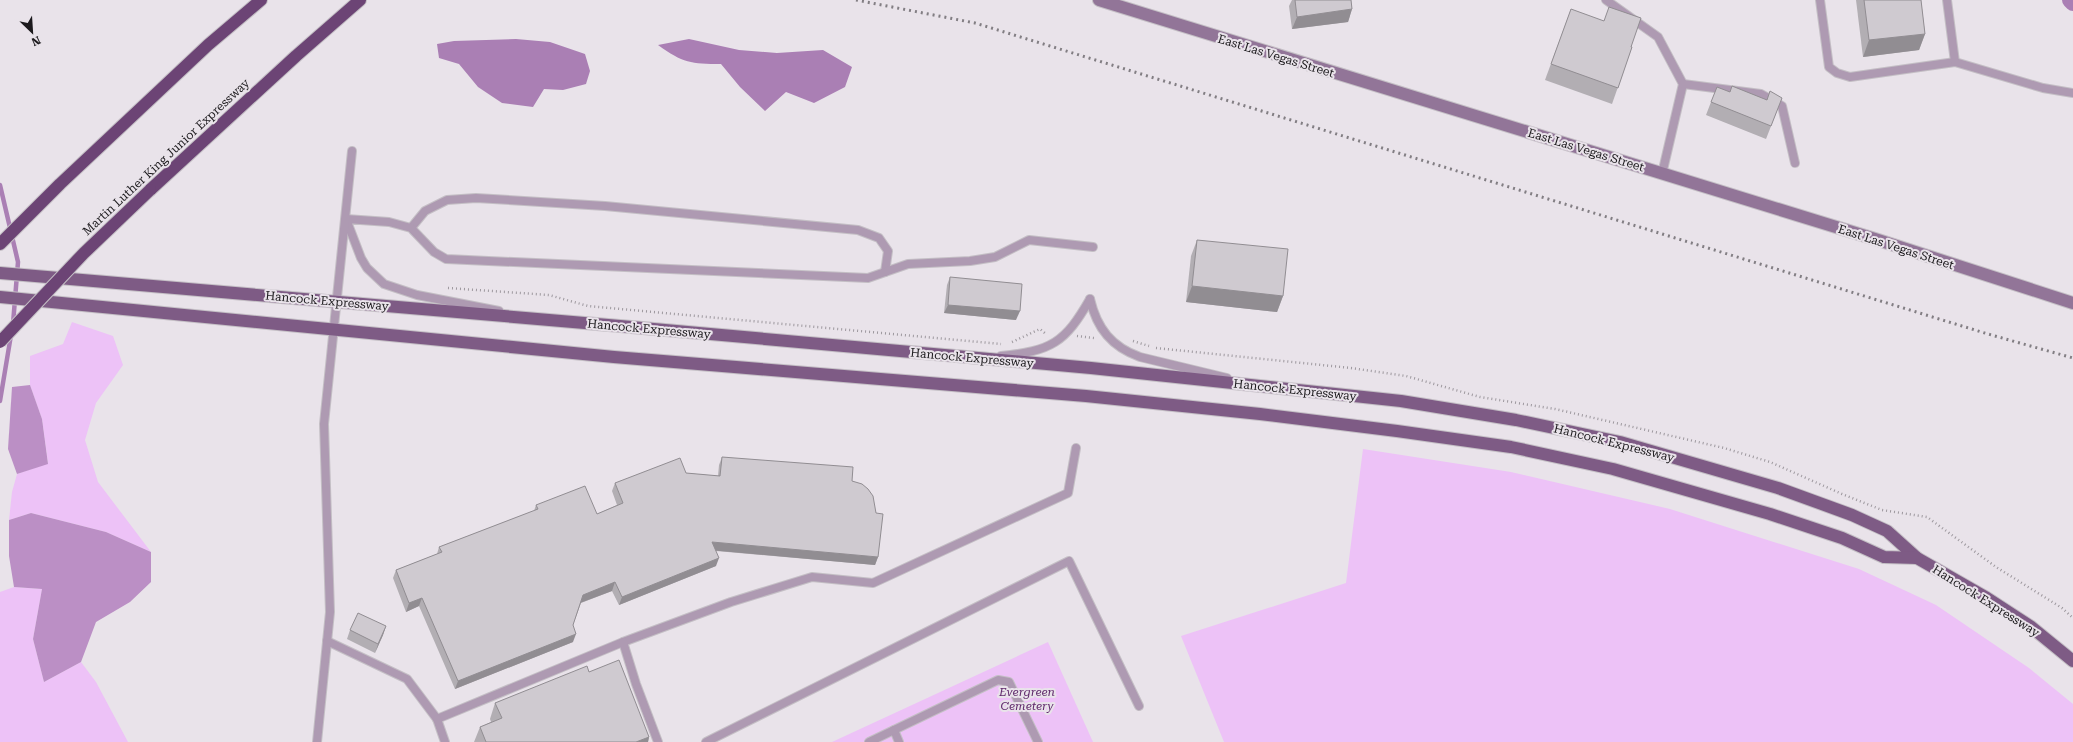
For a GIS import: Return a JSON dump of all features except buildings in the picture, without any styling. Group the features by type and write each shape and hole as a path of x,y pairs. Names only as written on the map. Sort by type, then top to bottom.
{"highway":[{"path":"0,244 60,184 208,45 261,0"},
{"name":"Martin Luther King Junior Expressway","path":"0,342 84,253 150,190 296,56 360,0"}],"main road":[{"name":"Hancock Expressway","path":"0,273 978,358 1401,401 1516,420 1620,442 1778,488 1852,515 1887,531 1917,558 1987,598 2030,626 2073,661"},
{"name":"Hancock Expressway","path":"0,297 622,358 1086,396 1260,414 1512,447 1613,469 1770,514 1842,538 1884,557 1917,558"}],"street":[{"name":"East Las Vegas Street","path":"1099,0 2073,303"}],"lane":[{"path":"1606,0 1658,37 1683,84 1662,174"},
{"path":"1820,0 1829,67 1837,73 1850,77 1955,62 2043,88 2073,93"},
{"path":"1947,0 1955,62"},
{"path":"1683,84 1761,94 1782,106 1795,163"},
{"path":"317,742 330,612 324,424 335,330 352,151"},
{"path":"411,228 425,211 446,200 476,198 605,206 786,222 858,230 878,238 888,251 885,272"},
{"path":"346,219 389,222 411,228 434,252 446,259 868,278 908,264 970,261 995,256 1028,240 1093,246"},
{"path":"346,219 360,258 367,268 384,284 417,295 543,319"},
{"path":"978,358 1018,354 1047,347 1056,343 1073,328 1090,299 1096,320 1102,331 1110,340 1127,353 1266,387"},
{"path":"437,719 623,642 731,602 812,577 874,583 1068,493 1076,448"},
{"path":"706,742 1069,561 1139,706"},
{"path":"327,641 407,679 437,719 445,742"},
{"path":"623,642 636,684 658,742"},
{"path":"869,742 998,680 1009,682 1038,742"},
{"path":"894,730 900,742"}],"green space":[{"path":"72,322 113,336 123,365 96,403 85,440 98,482 151,552 106,532 31,513 9,520 12,492 17,474 48,463 42,419 30,385 30,356 63,344"},
{"path":"1363,449 1511,472 1670,509 1859,569 1936,605 2029,668 2073,704 2073,742 1224,742 1181,636 1346,583"},
{"path":"14,587 42,589 33,639 44,682 81,662 96,682 128,742 0,742 0,592"},
{"name":"Evergreen Cemetery","path":"1048,642 1093,742 832,742"}],"shaded area":[{"path":"516,39 550,42 585,54 590,71 586,84 563,90 544,89 533,107 502,103 478,87 459,64 439,58 437,44 454,41"},
{"path":"689,39 739,50 777,53 823,50 852,67 845,87 814,103 786,92 765,111 740,87 721,64 694,63 674,56 658,45"},
{"path":"30,385 42,419 48,464 17,474 8,449 12,387"},
{"path":"31,513 106,532 151,552 151,582 130,602 96,622 81,662 44,682 33,639 42,589 14,587 9,556 9,520"}],"waterway":[{"path":"2070,0 2073,3"},
{"path":"0,185 18,262 13,324"},
{"path":"0,401 11,335"}],"railway":[{"path":"856,0 975,23 1988,334 2073,358"}]}
